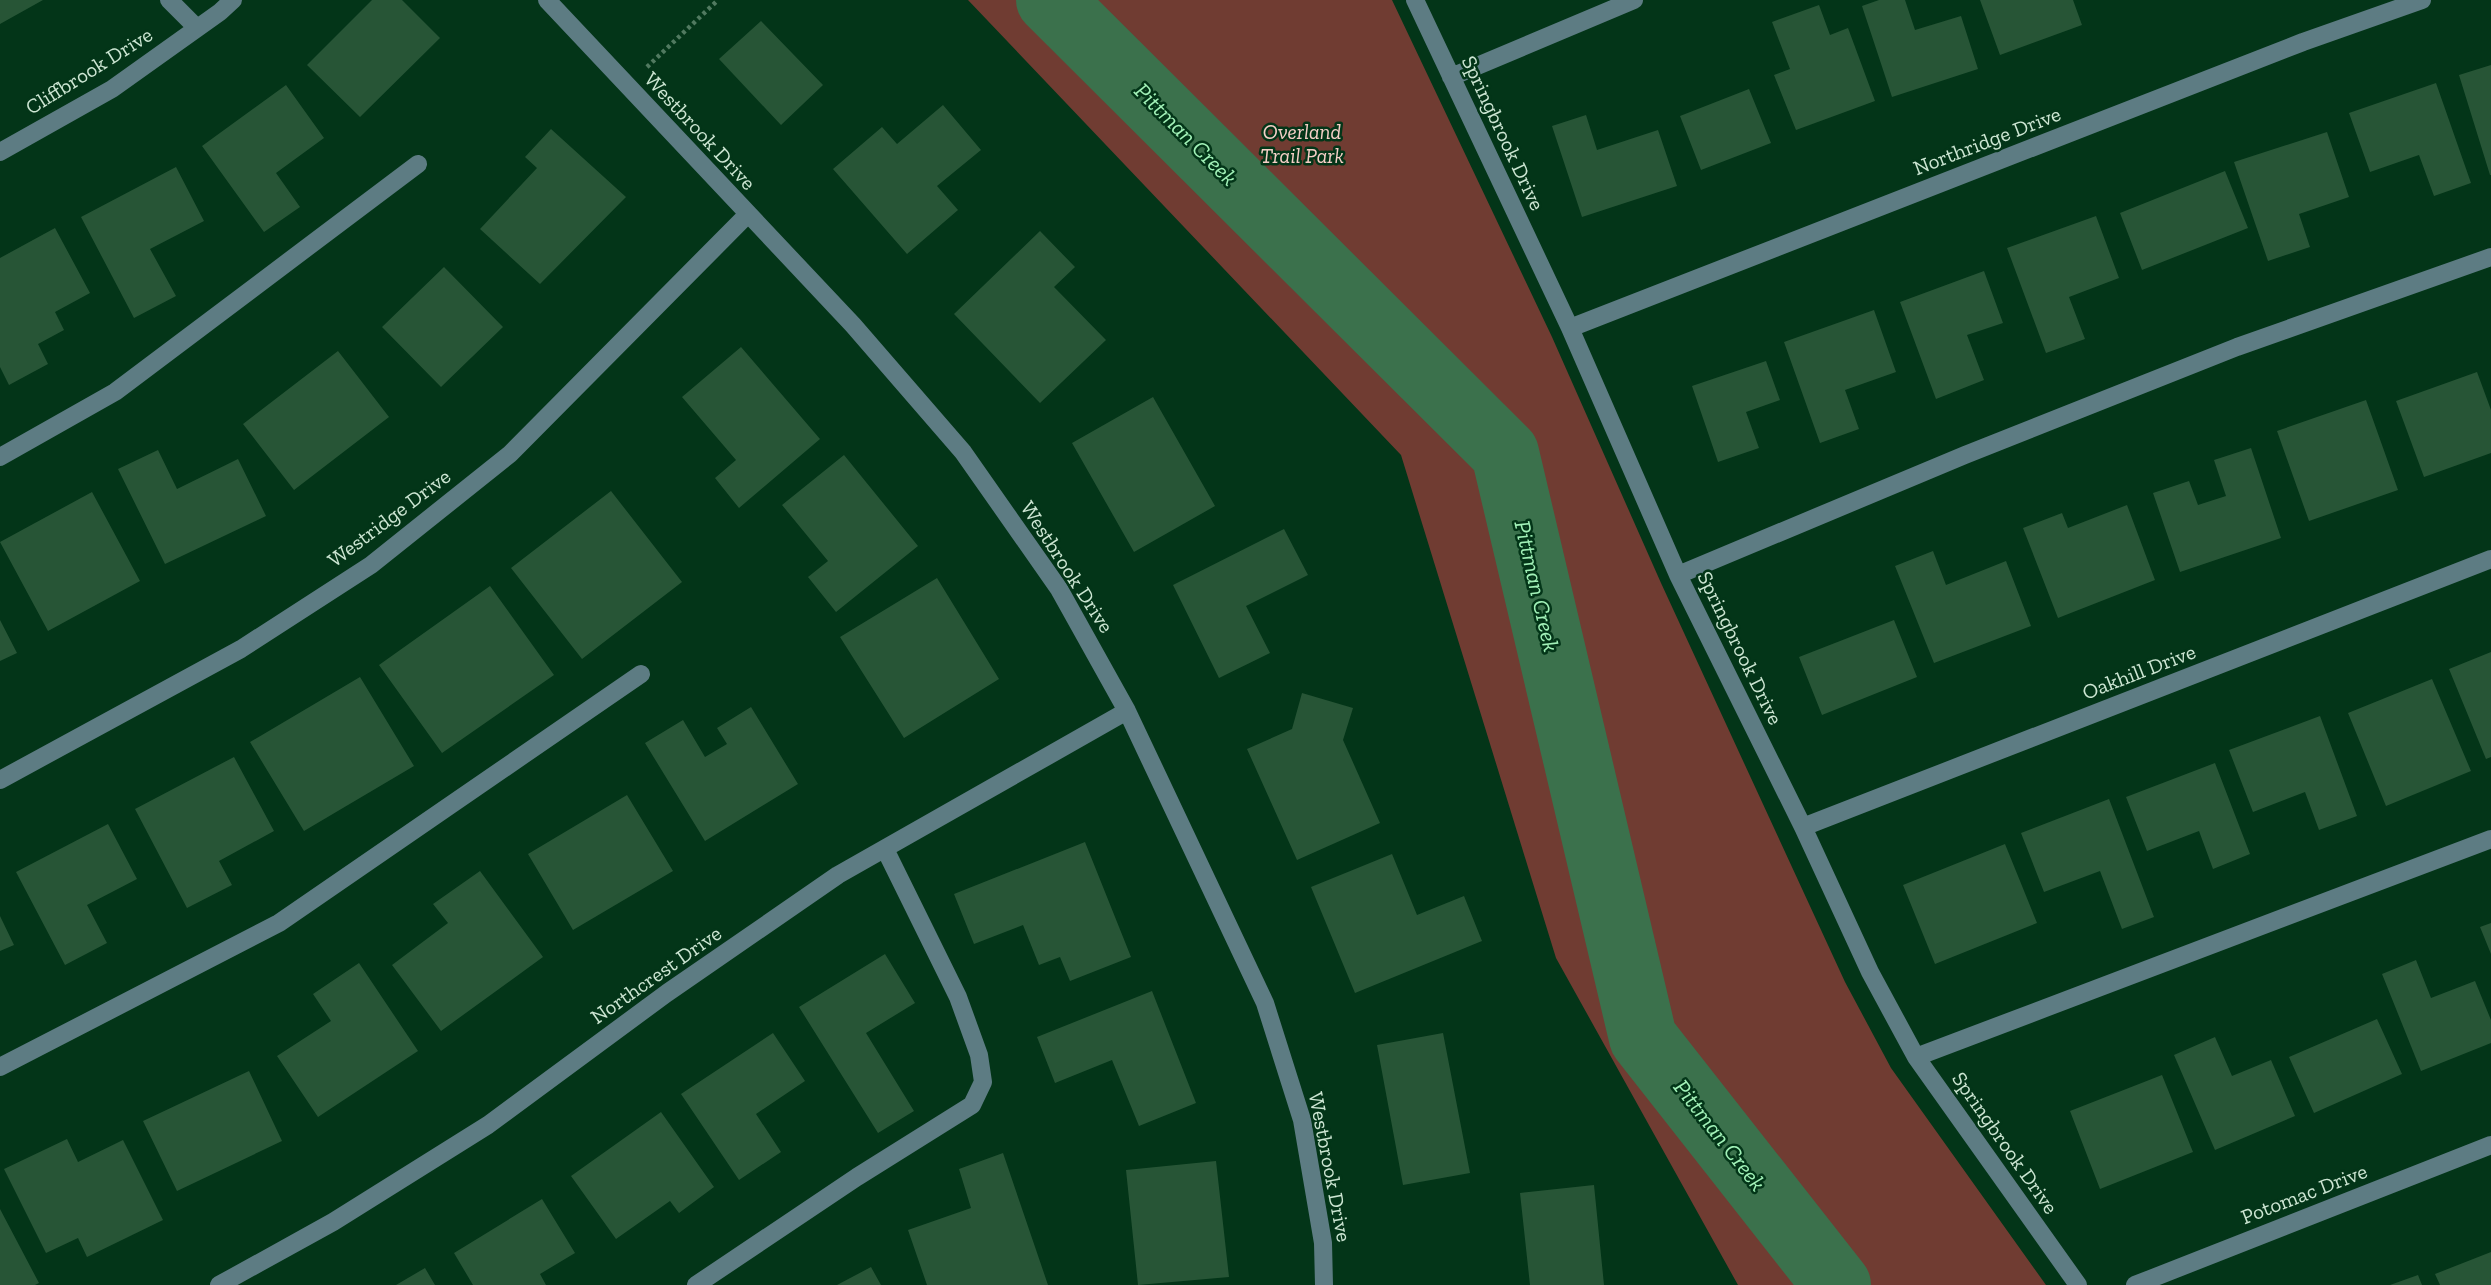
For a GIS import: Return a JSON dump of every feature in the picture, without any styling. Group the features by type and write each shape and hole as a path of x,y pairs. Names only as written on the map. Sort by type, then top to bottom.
{"street":[{"path":"169,0 197,28"},
{"name":"Cliffbrook Drive","path":"0,152 113,89 233,0"},
{"name":"Westbrook Drive","path":"547,0 853,325 963,452 1059,589 1127,711 1265,1003 1302,1120 1323,1243 1324,1285"},
{"name":"Springbrook Drive","path":"1415,0 1570,328 1678,575 1803,827 1871,972 1916,1057 2078,1285"},
{"path":"1451,76 1634,0"},
{"name":"Northridge Drive","path":"1570,328 2304,42 2422,0"},
{"path":"0,457 115,392 418,164"},
{"name":"Westridge Drive","path":"0,780 241,649 371,565 510,454 747,215"},
{"path":"1678,575 1965,455 2237,347 2491,257"},
{"name":"Oakhill Drive","path":"1803,827 2491,559"},
{"path":"0,1067 279,923 641,674"},
{"name":"Northcrest Drive","path":"219,1285 333,1222 488,1125 667,993 838,875 1127,711"},
{"path":"1916,1057 2491,839"},
{"path":"696,1285 856,1177 972,1105 983,1082 979,1055 958,997 885,849"},
{"name":"Potomac Drive","path":"2135,1285 2491,1145"}],"path":[{"path":"627,85 718,0"}],"green space":[{"name":"Overland Trail Park","path":"968,0 1392,0 1552,337 1661,583 1845,982 1891,1068 2046,1285 1738,1285 1556,958 1401,455"}],"building":[{"path":"0,0 43,0 0,24"},
{"path":"372,0 402,0 440,38 360,117 307,65"},
{"path":"1879,0 1905,0 1915,30 1961,16 1978,69 1892,97 1862,6"},
{"path":"1980,0 2073,0 2082,25 2000,55"},
{"path":"1819,5 1830,35 1848,28 1875,101 1796,130 1774,75 1790,69 1772,22"},
{"path":"761,21 823,85 781,125 719,59"},
{"path":"2491,65 2491,175 2490,175 2459,75"},
{"path":"2436,83 2471,183 2434,196 2419,155 2370,172 2349,113"},
{"path":"286,85 324,138 276,173 300,207 264,232 202,146"},
{"path":"1749,89 1771,143 1701,170 1680,116"},
{"path":"943,105 981,150 937,186 958,210 907,254 833,169 882,127 897,144"},
{"path":"1586,115 1597,150 1658,130 1677,186 1582,217 1552,126"},
{"path":"551,129 626,197 540,284 480,229 537,168 525,157"},
{"path":"2327,132 2349,197 2299,214 2310,247 2268,261 2234,162"},
{"path":"176,167 204,221 150,249 176,296 134,318 81,217"},
{"path":"2225,171 2248,228 2142,270 2120,213"},
{"path":"2096,216 2119,278 2069,297 2085,339 2046,353 2007,248"},
{"path":"55,228 90,293 55,312 64,330 38,344 48,364 9,385 0,367 0,258"},
{"path":"1040,231 1075,267 1054,287 1106,340 1040,403 954,314"},
{"path":"444,267 503,327 441,387 382,327"},
{"path":"1984,271 2003,323 1967,335 1984,380 1936,399 1900,302"},
{"path":"1874,310 1896,372 1845,390 1859,429 1820,443 1784,342"},
{"path":"741,347 820,439 739,508 715,478 736,460 682,397"},
{"path":"338,351 389,417 294,490 243,424"},
{"path":"1766,361 1780,400 1746,412 1759,448 1718,462 1692,386"},
{"path":"2477,372 2491,410 2491,453 2424,477 2396,401"},
{"path":"1153,397 1215,506 1134,552 1072,443"},
{"path":"2366,400 2398,490 2309,521 2277,431"},
{"path":"2251,448 2281,538 2180,572 2153,493 2189,481 2198,505 2226,496 2214,460"},
{"path":"158,450 177,489 238,459 266,516 165,564 118,469"},
{"path":"844,455 918,546 836,612 808,577 828,561 782,505"},
{"path":"611,491 682,582 582,659 511,568"},
{"path":"92,492 140,581 48,631 0,542"},
{"path":"2127,505 2155,580 2058,618 2023,528 2062,513 2068,528"},
{"path":"1284,529 1308,575 1246,606 1270,653 1219,678 1173,585"},
{"path":"1933,551 1946,585 2006,561 2031,626 1934,663 1895,566"},
{"path":"937,578 999,679 904,738 840,637"},
{"path":"490,586 554,675 442,753 379,665"},
{"path":"0,620 17,653 0,661"},
{"path":"1894,620 1917,677 1822,715 1799,657"},
{"path":"2491,652 2491,757 2486,759 2449,669"},
{"path":"360,677 414,766 304,831 250,742"},
{"path":"2432,679 2471,771 2386,806 2348,713"},
{"path":"1302,693 1353,708 1343,740 1380,823 1297,860 1247,749 1292,729"},
{"path":"751,707 798,784 705,841 645,743 683,720 705,757 727,744 717,728"},
{"path":"2320,716 2357,816 2319,830 2305,792 2253,812 2229,750"},
{"path":"234,757 274,831 219,861 232,885 187,908 135,809"},
{"path":"2215,763 2250,854 2213,869 2199,831 2147,851 2126,797"},
{"path":"627,795 673,871 573,930 528,854"},
{"path":"2109,799 2154,917 2122,929 2100,871 2044,892 2021,833"},
{"path":"108,824 137,879 87,905 107,943 65,965 16,872"},
{"path":"1085,842 1131,957 1070,981 1060,957 1039,965 1023,925 974,944 954,894"},
{"path":"2005,844 2037,923 1935,964 1903,885"},
{"path":"1392,854 1417,915 1464,896 1482,941 1355,993 1311,887"},
{"path":"480,871 543,957 441,1031 392,965 448,923 433,904"},
{"path":"0,916 14,945 0,951"},
{"path":"2491,923 2491,954 2480,927"},
{"path":"885,954 915,1003 866,1033 914,1111 878,1133 799,1007"},
{"path":"2416,960 2431,998 2475,981 2491,1020 2491,1043 2421,1071 2382,974"},
{"path":"359,963 418,1051 318,1117 277,1056 331,1021 313,994"},
{"path":"1152,991 1196,1103 1139,1126 1112,1060 1055,1083 1037,1037"},
{"path":"2377,1019 2402,1074 2314,1113 2289,1057"},
{"path":"773,1033 805,1081 756,1114 781,1152 739,1180 681,1094"},
{"path":"1443,1033 1470,1173 1403,1185 1377,1045"},
{"path":"2215,1037 2232,1076 2271,1060 2295,1116 2215,1150 2174,1055"},
{"path":"249,1071 282,1141 177,1191 143,1121"},
{"path":"2162,1075 2193,1152 2100,1189 2070,1111"},
{"path":"661,1112 714,1187 679,1213 670,1201 616,1239 571,1176"},
{"path":"67,1139 78,1162 123,1140 163,1220 87,1257 78,1238 46,1253 4,1169"},
{"path":"1003,1153 1048,1285 927,1285 908,1230 971,1208 959,1169"},
{"path":"1216,1161 1229,1277 1138,1285 1126,1170"},
{"path":"1594,1185 1604,1285 1530,1285 1520,1193"},
{"path":"542,1199 575,1253 540,1274 546,1285 473,1285 454,1253"},
{"path":"0,1209 39,1283 35,1285 0,1285"},
{"path":"2491,1252 2491,1285 2440,1285 2435,1274"},
{"path":"871,1267 881,1285 837,1285"},
{"path":"425,1268 435,1285 396,1285"},
{"path":"2418,1275 2422,1285 2390,1285"}],"waterway":[{"name":"Pittman Creek","path":"1050,0 1505,453 1643,1038 1837,1285"}]}
